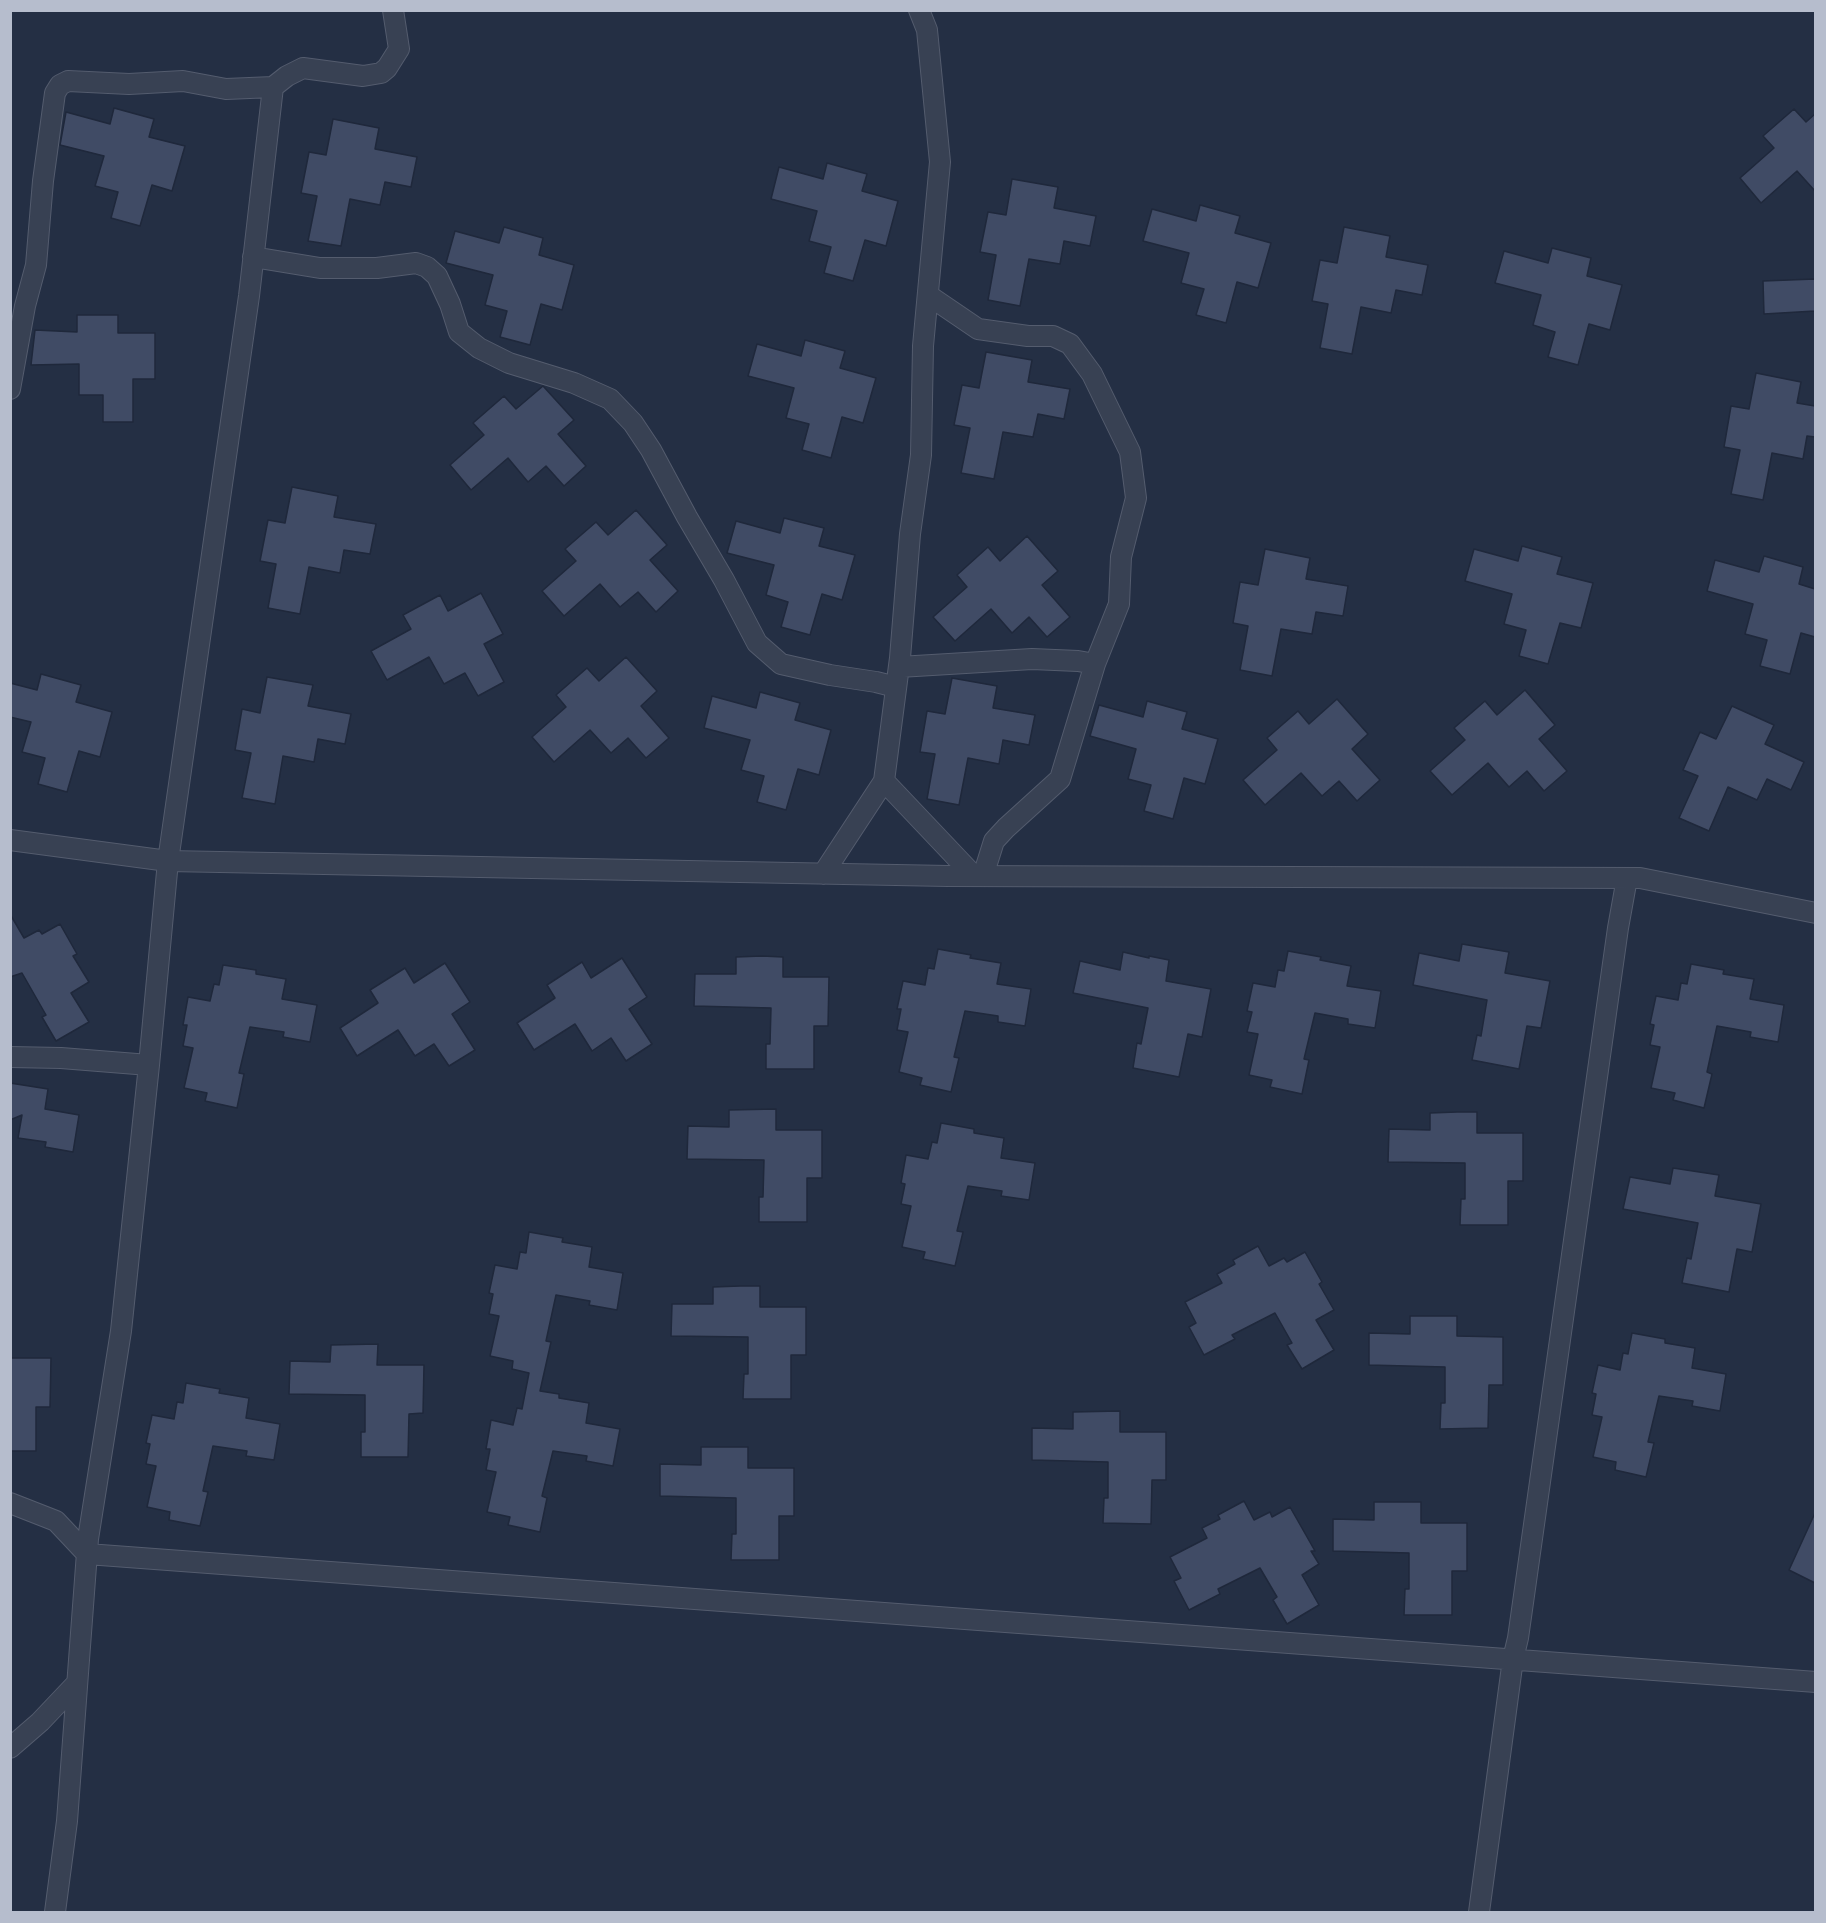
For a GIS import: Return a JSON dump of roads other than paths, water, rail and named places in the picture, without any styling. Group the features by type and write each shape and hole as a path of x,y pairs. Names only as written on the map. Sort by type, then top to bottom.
{"street":[{"path":"10,389 36,265 43,182 55,93 60,85 68,81 129,84 183,81 226,89 273,87 287,76 303,68 363,76 381,73 399,49 393,10"},
{"path":"823,874 884,781 899,667 910,534 921,455 923,346 940,162 927,30 918,10"},
{"path":"55,1912 67,1821 87,1554 122,1331 168,861 253,257 273,87"},
{"path":"253,257 320,268 377,268 416,263 427,267 436,276 450,304 459,332 479,348 509,363 574,383 610,399 633,423 651,450 757,643 781,664 896,687"},
{"path":"928,295 978,329 1028,336 1053,336 1070,344 1092,374 1130,452 1136,498 1120,557 1119,604 1095,664 1060,779 994,841 978,876"},
{"path":"899,667 1032,659 1095,664"},
{"path":"884,781 978,876"},
{"path":"10,840 168,861 978,876 1640,878 1815,913"},
{"path":"1479,1912 1513,1659 1518,1638 1618,928 1627,878"},
{"path":"10,1057 61,1058 149,1065"},
{"path":"10,1503 56,1521 87,1554 1815,1682"},
{"path":"10,1748 40,1722 77,1683"}]}
